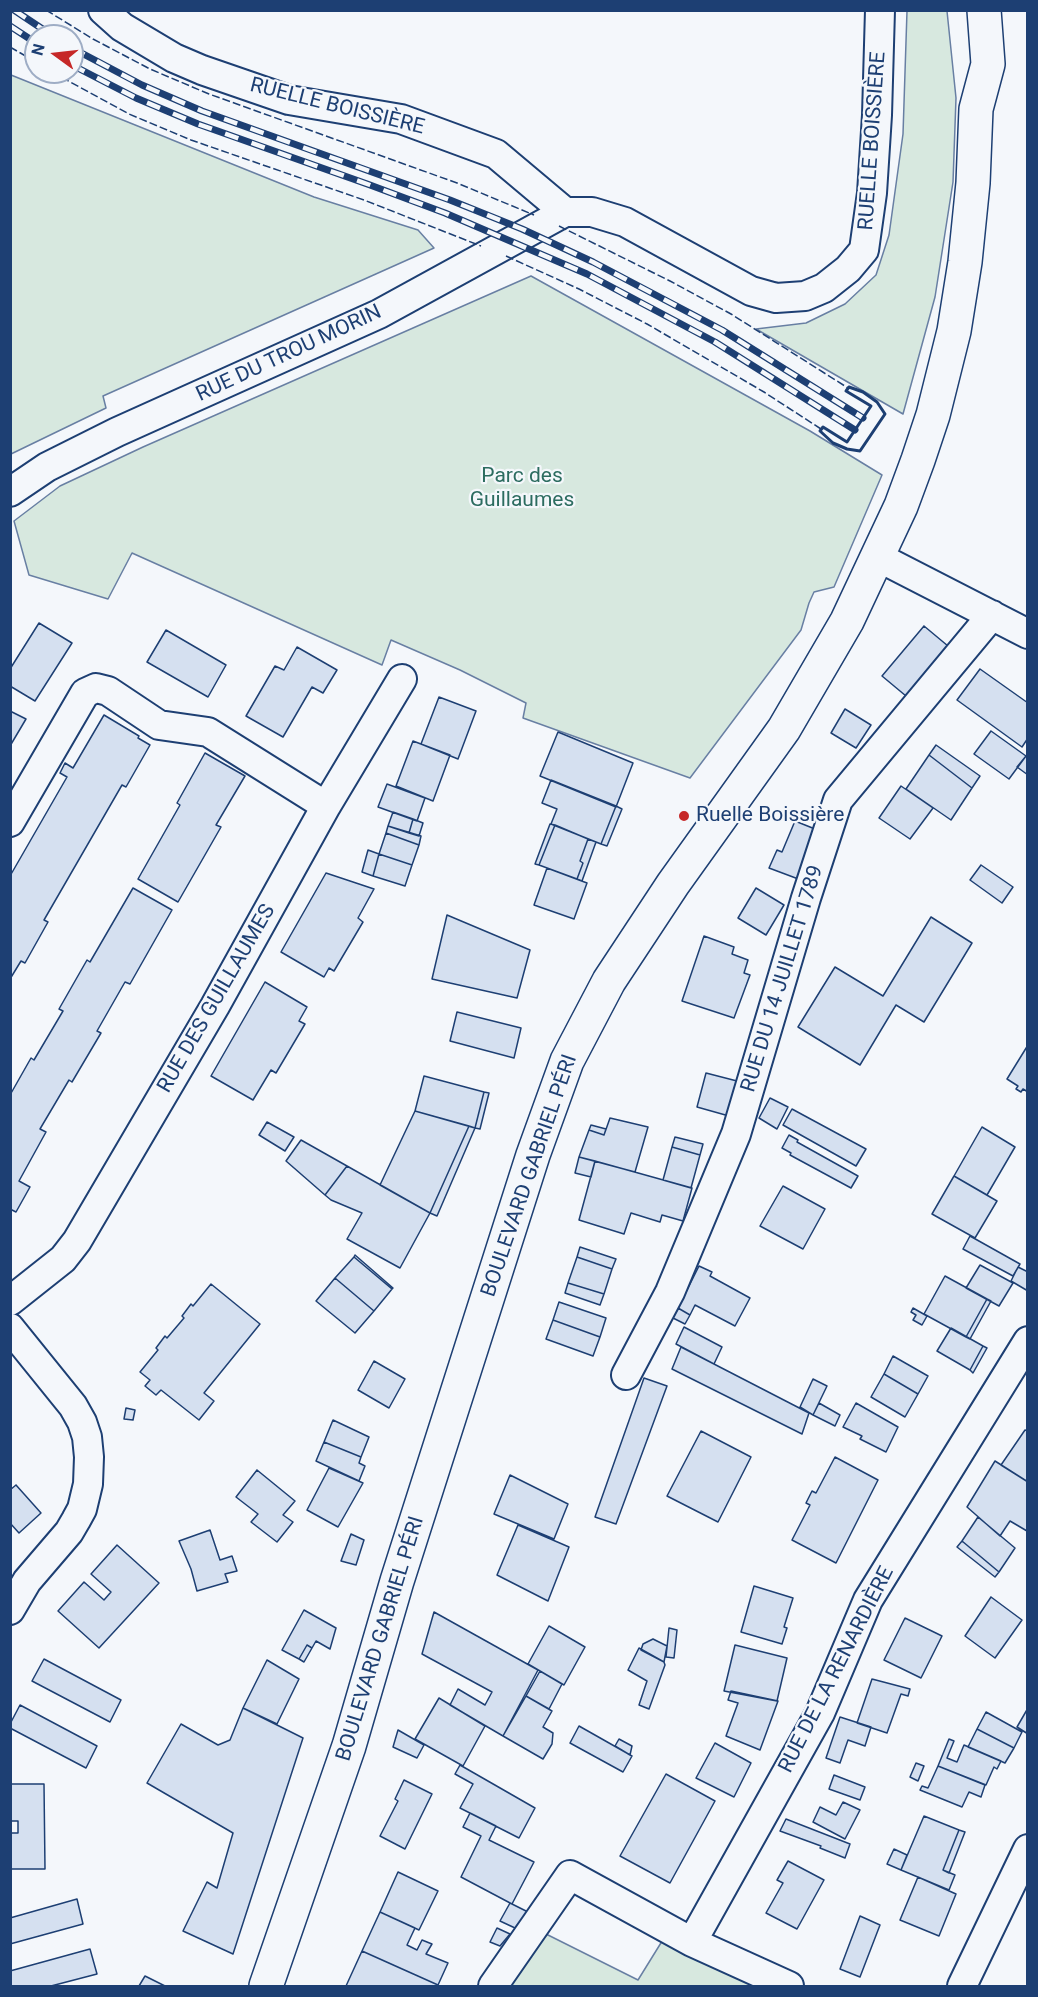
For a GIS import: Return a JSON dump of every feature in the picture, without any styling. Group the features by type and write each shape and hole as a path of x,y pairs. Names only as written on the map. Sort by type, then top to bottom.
{"main road":[{"name":"BOULEVARD GABRIEL PÉRI","path":"962,10 966,61 976,109"},
{"name":"BOULEVARD GABRIEL PÉRI","path":"266,1986 349,1746 398,1581 533,1155 567,1061 609,981 673,884 784,729 847,621 901,506 918,460 933,415 954,331 966,262 973,183 976,109 988,64 984,10"}],"street":[{"name":"RUELLE BOISSIÈRE","path":"103,10 122,27 174,58 202,70 288,100 401,119 496,154 566,212 592,212 625,222 751,291 776,298 805,296 824,288 848,269 864,249 872,193 880,10"},
{"name":"RUE DU TROU MORIN","path":"10,492 47,467 117,432 379,314 566,212"},
{"path":"878,557 1028,634"},
{"name":"RUE DU 14 JUILLET 1789","path":"626,1375 670,1292 736,1134 806,898 838,800 992,615"},
{"name":"RUE DES GUILLAUMES","path":"10,1301 63,1258 77,1241 215,1006 326,806 402,680"},
{"path":"10,822 85,693 96,688 108,691 159,725 208,732 326,806"},
{"path":"10,1328 73,1406 87,1437 89,1456 88,1484 82,1509 69,1532 27,1581 10,1610"},
{"name":"RUE DE LA RENARDIÈRE","path":"692,1942 820,1713 868,1600 1028,1341"},
{"path":"962,1986 1028,1849"},
{"path":"493,1986 570,1875 692,1942 789,1986"}],"green space":[{"path":"907,11 947,11 956,98 953,182 935,297 903,414 756,329 806,323 845,304 876,275 889,235 903,134"},
{"path":"11,75 24,80 24,84 33,84 314,197 418,230 434,248 103,396 106,408 11,454"},
{"name":"Parc des Guillaumes","path":"531,276 810,431 882,475 834,587 814,592 801,630 690,778 523,718 526,703 460,670 391,640 382,665 132,553 108,599 29,575 14,521 60,486 143,447"},
{"path":"538,1930 638,1980 664,1938 764,1986 500,1986"}],"building":[{"path":"39,623 72,643 35,701 10,686 10,669"},
{"path":"924,626 948,646 906,696 882,676"},
{"path":"166,630 226,665 208,697 147,662"},
{"path":"297,647 337,670 323,693 312,687 283,737 246,716 275,666 284,670"},
{"path":"980,669 1028,703 1028,738 1022,747 957,700"},
{"path":"439,697 476,711 458,759 421,744"},
{"path":"845,709 871,725 856,748 831,733"},
{"path":"10,711 26,719 10,746"},
{"path":"104,715 150,745 126,787 122,785 44,920 48,922 25,963 21,961 10,979 10,876 67,777 60,773 65,763 73,768"},
{"path":"991,731 1026,756 1009,779 974,754"},
{"path":"558,732 633,763 616,807 540,776"},
{"path":"413,741 450,755 433,801 396,786"},
{"path":"936,745 980,776 972,788 929,755"},
{"path":"205,753 245,776 216,825 221,827 178,902 138,879 180,805 177,803"},
{"path":"929,755 972,788 951,820 906,789"},
{"path":"1026,756 1028,757 1028,775 1017,767"},
{"path":"551,780 616,806 601,844 551,824 557,809 542,803"},
{"path":"387,784 425,798 417,821 378,807"},
{"path":"901,786 933,808 910,839 879,818"},
{"path":"616,806 622,809 607,846 601,844"},
{"path":"393,812 413,819 409,833 388,826"},
{"path":"413,819 423,823 419,836 409,833"},
{"path":"795,821 820,831 801,880 769,868 777,850 782,852"},
{"path":"550,824 555,825 539,865 535,864"},
{"path":"555,825 588,839 580,861 583,863 577,879 539,865"},
{"path":"388,826 421,836 419,845 386,833"},
{"path":"386,833 419,845 412,865 379,854"},
{"path":"588,839 596,842 582,881 577,879 583,863 580,861"},
{"path":"368,850 379,854 373,876 362,872"},
{"path":"379,854 412,865 405,886 373,876"},
{"path":"981,865 1013,887 1002,903 970,880"},
{"path":"547,868 587,883 574,919 534,905"},
{"path":"326,873 374,889 358,918 363,922 334,971 329,968 324,977 281,952"},
{"path":"133,888 172,910 130,984 125,982 97,1031 101,1033 72,1082 69,1080 40,1129 46,1132 19,1181 30,1187 16,1212 10,1209 10,1095 31,1058 34,1060 63,1011 59,1009 87,960 90,962"},
{"path":"756,888 784,905 766,935 738,918"},
{"path":"447,915 530,950 517,998 432,979"},
{"path":"931,917 972,943 924,1022 896,1005 860,1065 798,1027 835,967 883,996"},
{"path":"704,936 734,947 732,954 748,960 744,973 750,975 734,1018 682,1001"},
{"path":"265,982 307,1007 299,1021 305,1024 276,1073 271,1070 253,1100 211,1076"},
{"path":"457,1012 521,1028 514,1058 450,1041"},
{"path":"1028,1045 1028,1092 1023,1089 1021,1092 1016,1089 1018,1086 1007,1079"},
{"path":"706,1073 737,1081 729,1116 697,1107"},
{"path":"424,1076 484,1092 475,1128 415,1111"},
{"path":"484,1092 489,1093 480,1129 475,1128"},
{"path":"770,1098 788,1107 777,1129 759,1118"},
{"path":"792,1109 866,1149 856,1166 783,1125"},
{"path":"415,1111 469,1126 430,1213 380,1185"},
{"path":"610,1118 648,1127 635,1172 579,1157 589,1130 604,1135"},
{"path":"267,1122 294,1137 285,1151 259,1135"},
{"path":"591,1125 606,1129 604,1135 589,1130"},
{"path":"469,1126 475,1128 437,1216 430,1213"},
{"path":"982,1127 1015,1147 987,1195 954,1176"},
{"path":"789,1135 798,1140 797,1142 858,1176 851,1188 790,1155 791,1153 782,1148"},
{"path":"675,1137 703,1144 700,1155 672,1147"},
{"path":"301,1140 347,1166 325,1195 286,1161"},
{"path":"672,1147 700,1155 691,1188 663,1180"},
{"path":"579,1157 595,1161 591,1177 575,1173"},
{"path":"595,1161 692,1188 683,1221 662,1215 660,1222 631,1213 624,1234 579,1220"},
{"path":"347,1166 430,1213 400,1268 347,1239 362,1213 331,1200 325,1195"},
{"path":"954,1176 997,1201 975,1238 932,1214"},
{"path":"783,1186 825,1209 803,1249 760,1226"},
{"path":"970,1236 1020,1264 1013,1276 963,1249"},
{"path":"580,1247 616,1259 612,1269 577,1257"},
{"path":"355,1255 393,1288 354,1257"},
{"path":"354,1257 392,1289 374,1311 335,1278"},
{"path":"577,1257 612,1269 604,1294 568,1283"},
{"path":"980,1265 1013,1283 999,1306 966,1288"},
{"path":"699,1266 712,1272 710,1276 750,1298 735,1326 695,1305 690,1315 678,1308"},
{"path":"1018,1267 1028,1272 1028,1291 1011,1281"},
{"path":"945,1276 987,1299 966,1337 924,1314"},
{"path":"335,1278 374,1311 355,1333 316,1301"},
{"path":"568,1283 604,1294 600,1305 565,1293"},
{"path":"211,1284 260,1324 204,1393 214,1401 199,1420 161,1390 156,1395 145,1386 150,1380 140,1372 158,1350 156,1348 165,1336 167,1338 184,1318 182,1316 191,1304 193,1306"},
{"path":"987,1299 991,1301 970,1339 966,1337"},
{"path":"559,1302 606,1318 600,1337 553,1320"},
{"path":"678,1308 690,1315 685,1324 673,1318"},
{"path":"913,1308 927,1316 922,1325 913,1320 916,1315 911,1312"},
{"path":"553,1320 600,1337 593,1356 546,1339"},
{"path":"684,1327 722,1347 714,1364 676,1344"},
{"path":"951,1328 983,1346 970,1370 937,1351"},
{"path":"983,1346 987,1348 973,1373 970,1370"},
{"path":"681,1347 809,1413 802,1434 672,1369"},
{"path":"893,1356 928,1376 918,1394 884,1374"},
{"path":"374,1361 405,1379 389,1408 358,1390"},
{"path":"884,1374 918,1394 905,1417 871,1397"},
{"path":"644,1378 667,1386 616,1524 595,1517"},
{"path":"813,1379 827,1386 813,1415 800,1407"},
{"path":"819,1403 840,1415 835,1426 813,1415"},
{"path":"856,1403 898,1427 886,1452 860,1439 862,1436 843,1427"},
{"path":"126,1408 135,1410 133,1420 124,1419"},
{"path":"333,1420 369,1437 361,1457 324,1442"},
{"path":"1025,1430 1028,1431 1028,1482 1001,1465"},
{"path":"701,1431 751,1457 718,1522 667,1496"},
{"path":"324,1442 361,1457 359,1463 365,1466 359,1481 316,1461"},
{"path":"835,1457 878,1480 836,1563 792,1540 810,1505 806,1503 812,1491 816,1493"},
{"path":"995,1461 1028,1482 1027,1531 1010,1521 1000,1536 967,1507"},
{"path":"329,1468 363,1483 338,1527 307,1510"},
{"path":"257,1470 295,1501 283,1515 293,1522 277,1542 251,1522 258,1514 236,1497"},
{"path":"510,1475 568,1504 554,1539 494,1514"},
{"path":"16,1485 41,1513 19,1533 10,1523 10,1490"},
{"path":"978,1517 1015,1548 999,1572 962,1541"},
{"path":"518,1525 569,1547 548,1601 497,1575"},
{"path":"210,1530 220,1560 232,1556 237,1571 225,1574 228,1582 197,1591 191,1569 179,1541"},
{"path":"351,1534 364,1540 356,1565 341,1561"},
{"path":"962,1541 999,1572 995,1577 957,1547"},
{"path":"117,1545 159,1583 99,1648 58,1611 84,1582 104,1600 111,1592 91,1574"},
{"path":"754,1586 793,1598 784,1627 787,1628 782,1644 741,1632"},
{"path":"991,1597 1022,1620 995,1658 965,1636"},
{"path":"304,1610 336,1628 330,1649 316,1641 312,1648 307,1645 299,1659 282,1650"},
{"path":"434,1612 538,1670 503,1736 450,1705 458,1689 485,1705 492,1692 422,1654"},
{"path":"905,1618 942,1636 921,1678 884,1660"},
{"path":"549,1626 585,1647 564,1685 528,1664"},
{"path":"669,1628 677,1630 674,1658 666,1657"},
{"path":"653,1639 667,1646 664,1662 641,1650 643,1644"},
{"path":"307,1645 312,1648 304,1662 299,1659"},
{"path":"735,1645 787,1658 777,1701 724,1691"},
{"path":"639,1648 664,1662 665,1665 649,1709 639,1705 647,1681 628,1670"},
{"path":"44,1659 121,1700 110,1722 32,1681"},
{"path":"267,1660 299,1679 277,1724 243,1708"},
{"path":"540,1671 562,1684 549,1709 526,1696"},
{"path":"872,1679 910,1689 908,1696 901,1694 887,1733 857,1723"},
{"path":"731,1691 778,1701 760,1750 726,1736 738,1703 728,1700"},
{"path":"526,1696 552,1711 543,1727 553,1733 552,1744 543,1759 503,1736"},
{"path":"439,1698 485,1726 463,1766 415,1739"},
{"path":"20,1705 97,1746 86,1768 10,1728"},
{"path":"243,1708 303,1738 233,1954 183,1931 207,1882 217,1888 233,1833 147,1783 181,1724 218,1745 230,1740"},
{"path":"1028,1708 1028,1734 1017,1727"},
{"path":"986,1712 1022,1732 1014,1748 977,1729"},
{"path":"840,1717 871,1727 865,1746 848,1740 840,1763 826,1758"},
{"path":"579,1726 632,1756 623,1772 570,1743"},
{"path":"977,1729 1014,1748 1005,1763 968,1747"},
{"path":"398,1730 424,1745 417,1758 393,1747"},
{"path":"619,1739 632,1746 630,1755 615,1746"},
{"path":"949,1739 954,1741 947,1758 957,1762 964,1745 1001,1761 997,1769 994,1767 986,1785 938,1766"},
{"path":"715,1743 751,1763 734,1797 696,1778"},
{"path":"916,1763 924,1766 918,1781 910,1777"},
{"path":"460,1765 535,1808 519,1838 460,1808 473,1784 455,1774"},
{"path":"938,1766 985,1785 981,1797 969,1792 962,1807 920,1790 922,1786 928,1788"},
{"path":"666,1774 715,1801 670,1883 620,1856"},
{"path":"834,1775 865,1787 860,1800 829,1789"},
{"path":"404,1780 432,1794 405,1849 380,1836 398,1801 395,1799"},
{"path":"10,1784 44,1784 45,1869 10,1869 10,1833 18,1833 18,1821 10,1821"},
{"path":"843,1802 860,1810 845,1839 813,1822 820,1807 836,1815"},
{"path":"470,1813 496,1826 489,1840 534,1862 512,1904 461,1877 481,1836 463,1827"},
{"path":"924,1816 959,1830 943,1870 955,1875 949,1890 901,1870"},
{"path":"786,1819 850,1844 845,1858 820,1848 821,1846 780,1831"},
{"path":"959,1830 965,1832 949,1873 943,1870"},
{"path":"894,1849 907,1855 901,1870 887,1864"},
{"path":"788,1861 824,1880 797,1929 766,1913 783,1883 777,1880"},
{"path":"398,1872 438,1891 419,1930 380,1912"},
{"path":"918,1877 956,1894 939,1936 900,1920"},
{"path":"77,1899 83,1924 10,1944 10,1918"},
{"path":"510,1903 528,1912 515,1928 500,1921"},
{"path":"380,1912 415,1928 407,1945 417,1950 422,1940 432,1944 426,1954 448,1963 438,1985 362,1951"},
{"path":"860,1916 880,1925 860,1977 840,1969"},
{"path":"497,1928 510,1934 500,1946 490,1942"},
{"path":"90,1949 97,1974 51,1986 11,1986 10,1971"},
{"path":"362,1951 438,1985 346,1986"},
{"path":"145,1976 165,1986 139,1986"}],"railway":[{"path":"14,10 35,24"},
{"path":"10,26 24,35"},
{"path":"84,54 142,85 202,111 450,200 522,229 593,262 722,330 863,418"},
{"path":"84,71 136,98 198,124 445,213 587,274 715,342 855,430"}],"fence":[{"path":"46,10 93,39 150,69 209,94 457,183 534,215"},
{"path":"10,47 24,55"},
{"path":"74,84 129,114 191,140 364,200 481,246"},
{"path":"559,226 731,314 848,388"},
{"path":"506,256 579,289 647,324 764,392 821,429"}],"wall":[{"path":"849,387 863,392 877,402 885,414 860,451 833,443 820,431 823,427 847,442 871,406 846,391 849,387"}],"place":[{"name":"Ruelle Boissière","path":"684,816"}]}
